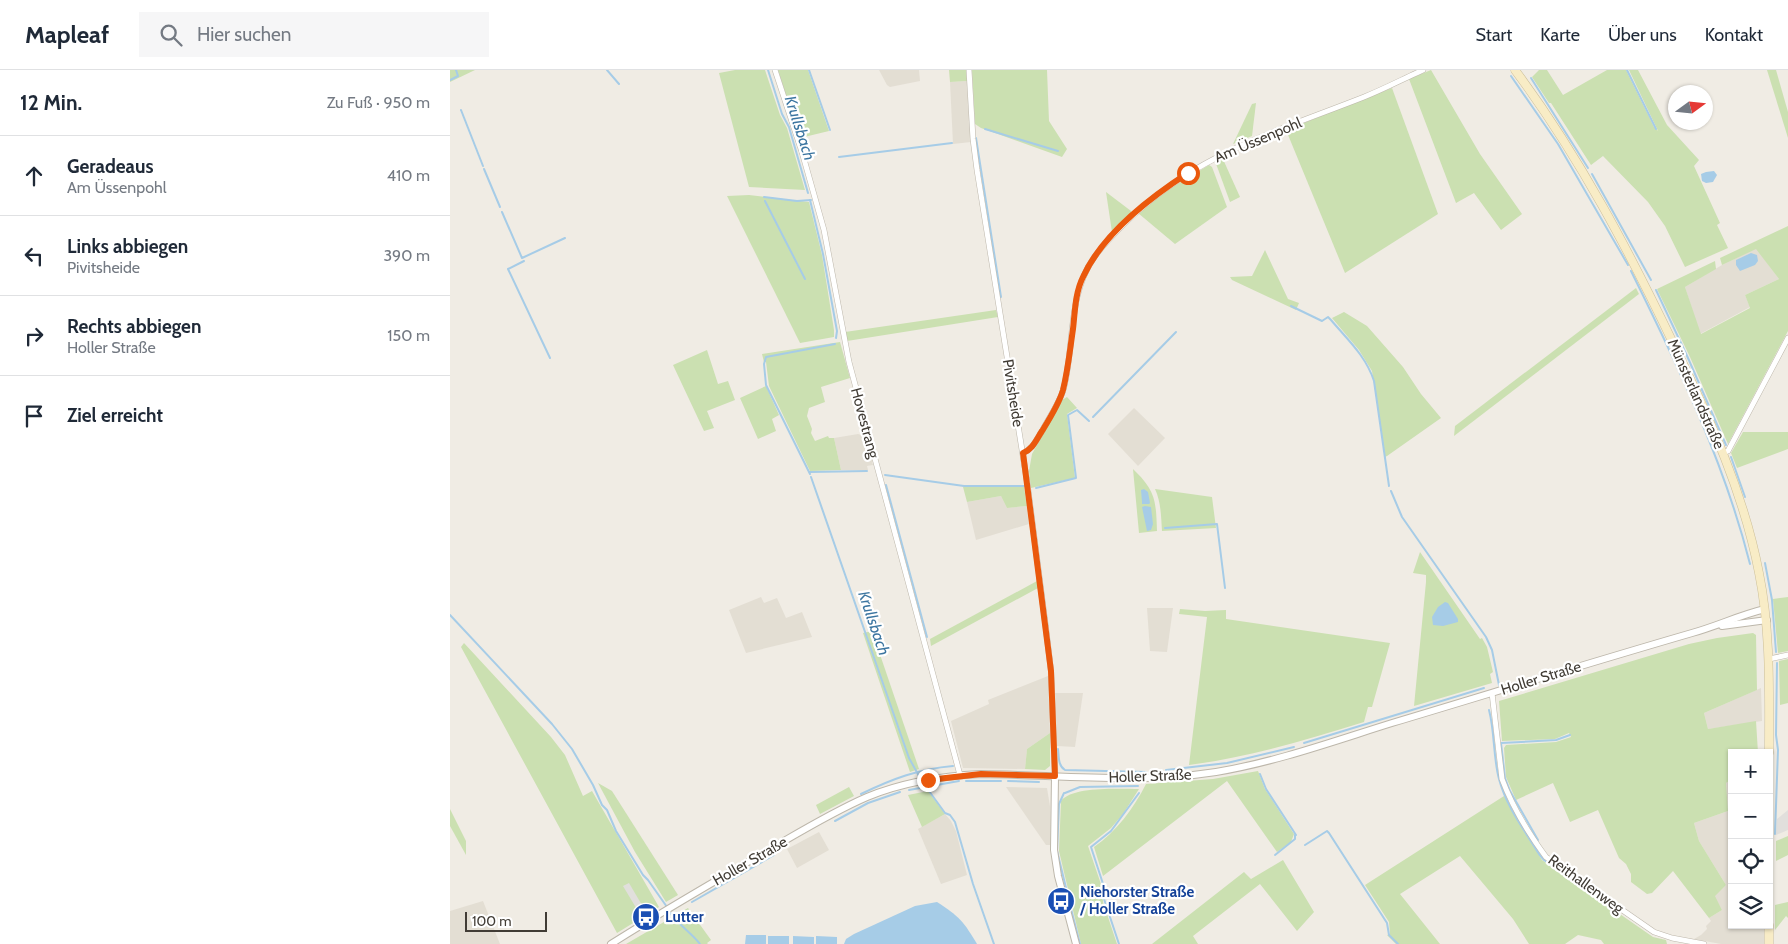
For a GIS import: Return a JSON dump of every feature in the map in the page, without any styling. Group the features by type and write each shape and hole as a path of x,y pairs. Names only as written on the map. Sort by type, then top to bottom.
{"main road":[{"name":"Münsterlandstraße","path":"1515,70 1564,140 1635,264 1682,360 1722,453 1745,518 1757,563 1767,620 1769,749"},
{"path":"1769,929 1769,944"}],"street":[{"name":"Hovestrang","path":"775,70 802,152 824,230 849,362 960,775"},
{"name":"Pivitsheide","path":"969,70 977,170 1023,453 1051,671 1055,776"},
{"name":"Am Üssenpohl","path":"1023,453 1030,450 1063,391 1077,298 1082,279 1094,258 1136,213 1165,189 1212,159 1253,140 1385,88 1423,70"},
{"path":"1722,453 1728,451 1788,338"},
{"name":"Holler Straße","path":"610,944 673,905 856,802 903,785 960,775 1151,778 1233,769 1301,752 1711,628 1748,613 1765,609"},
{"name":"Holler Straße","path":"1711,628 1767,620"},
{"path":"1769,660 1788,655"},
{"name":"Reithallenweg","path":"1492,693 1502,779 1507,792 1538,847 1546,857 1654,932 1672,941 1704,944"},
{"path":"1055,776 1054,850 1058,876 1076,944"}],"shaded area":[{"path":"879,70 919,70 920,81 890,87"},
{"path":"967,81 971,142 953,144 950,82"},
{"path":"1756,248 1779,279 1745,295 1750,307 1700,334 1685,287"},
{"path":"1134,408 1165,438 1138,466 1108,434"},
{"path":"858,434 865,436 873,465 867,466 868,470 841,470 834,438"},
{"path":"1001,496 1007,508 1027,506 1029,524 976,540 967,502"},
{"path":"761,597 764,603 777,598 786,618 802,612 812,637 746,653 729,610"},
{"path":"1147,608 1173,608 1167,652 1150,651"},
{"path":"1048,676 1050,733 1027,749 1025,769 963,768 951,721 989,704 988,700"},
{"path":"1761,688 1762,721 1708,729 1704,713"},
{"path":"1055,693 1083,693 1075,747 1057,746"},
{"path":"1728,782 1728,811 1726,783"},
{"path":"1006,787 1047,788 1050,806 1050,845 1046,845"},
{"path":"1788,810 1788,830 1776,835 1777,819"},
{"path":"1728,811 1728,929 1764,929 1764,944 1721,944 1694,939 1707,929 1706,926 1711,921 1709,918 1722,910 1714,896 1726,885 1699,841 1694,823"},
{"path":"945,814 956,831 967,875 941,884 918,829"},
{"path":"819,832 829,850 797,868 787,849"},
{"path":"629,883 646,912 641,916 623,886"},
{"path":"483,901 500,944 450,944 450,911"}],"green space":[{"path":"450,70 475,70 450,82"},
{"path":"735,70 765,70 780,115 787,128 805,190 749,187 719,73"},
{"path":"778,70 808,70 829,131 800,138"},
{"path":"949,70 966,70 967,81 950,82"},
{"path":"972,70 1047,70 1049,121 1067,149 1062,157 981,128 975,124"},
{"path":"1431,70 1480,154 1522,214 1501,230 1474,193 1456,203 1409,79"},
{"path":"1539,70 1547,70 1563,95 1607,70 1626,70 1654,127 1658,131 1629,70 1638,70 1668,126 1668,130 1672,130 1699,160 1694,166 1720,223 1717,225 1728,248 1685,267 1665,226 1648,202 1603,156 1591,165 1532,77"},
{"path":"1767,70 1776,70 1788,112 1788,138"},
{"path":"1392,88 1438,214 1345,273 1286,130"},
{"path":"1256,103 1252,136 1233,144 1252,104"},
{"path":"1222,157 1240,197 1230,202 1215,161"},
{"path":"1209,165 1212,167 1227,207 1175,244 1138,213 1166,191"},
{"path":"1106,192 1131,211 1131,215 1112,232"},
{"path":"749,195 809,202 822,255 834,337 800,343 727,196"},
{"path":"1788,226 1788,331 1728,444 1690,357 1657,289 1715,261 1716,269 1685,287 1701,334 1750,308 1745,295 1779,279 1756,249 1722,265 1720,258"},
{"path":"1265,250 1288,299 1299,303 1296,310 1232,280 1230,277 1252,276"},
{"path":"1636,288 1639,294 1454,436 1455,426"},
{"path":"996,310 998,317 847,341 845,332"},
{"path":"1344,312 1367,326 1403,367 1421,394 1441,418 1385,457 1372,371 1359,350 1332,318"},
{"path":"840,342 850,378 821,387 825,402 809,408 807,416 815,441 828,436 829,438 834,438 841,470 810,471 769,386 766,362 764,362 762,354"},
{"path":"707,350 718,384 728,381 735,400 707,411 714,428 704,431 673,365"},
{"path":"766,386 779,415 772,419 776,431 758,439 740,398"},
{"path":"1067,397 1077,408 1067,414 1075,478 1031,488 1029,471 1032,454 1062,400"},
{"path":"1743,432 1788,432 1788,449 1737,468 1731,453"},
{"path":"1133,469 1146,484 1153,497 1157,531 1139,533"},
{"path":"963,487 1024,487 1027,506 1007,508 1001,496 967,502"},
{"path":"1155,489 1212,497 1216,528 1162,531 1160,504"},
{"path":"1420,552 1480,639 1482,638 1487,647 1493,672 1490,674 1492,683 1414,706 1426,582 1426,575 1413,573"},
{"path":"1037,581 1038,588 931,646 930,639"},
{"path":"1788,597 1788,651 1778,653 1773,599"},
{"path":"1180,609 1226,610 1226,619 1390,643 1372,707 1368,707 1364,722 1256,753 1189,765 1207,617 1179,614"},
{"path":"872,631 919,769 910,772 863,633"},
{"path":"1753,633 1756,635 1757,690 1704,713 1708,729 1756,721 1758,749 1728,749 1728,782 1726,783 1728,811 1694,823 1699,841 1726,885 1715,896 1722,910 1709,918 1673,871 1652,893 1647,894 1631,882 1631,874 1626,864 1619,858 1598,810 1570,822 1553,783 1516,800 1506,777 1504,748 1506,745 1556,742 1571,737 1569,733 1555,739 1502,741 1499,701 1689,644"},
{"path":"464,643 551,737 565,755 583,796 592,791 659,907 617,933 461,647"},
{"path":"1788,659 1788,703 1780,705 1779,661"},
{"path":"1050,733 1050,766 1045,770 1025,769 1027,749"},
{"path":"1258,771 1265,789 1294,834 1291,842 1277,852 1227,781 1103,876 1094,847 1124,819 1146,784 1213,779"},
{"path":"598,783 612,791 678,895 666,902 635,852"},
{"path":"849,787 854,796 820,814 816,805"},
{"path":"1139,789 1123,814 1111,828 1088,846 1103,890 1103,902 1117,944 1081,944 1059,851 1061,801 1067,796 1086,791"},
{"path":"928,791 945,814 922,827 908,795"},
{"path":"1504,796 1542,860 1653,937 1666,940 1667,944 1604,944 1601,940 1578,935 1565,944 1529,944 1513,919 1460,856 1400,894 1440,944 1396,944 1387,935 1390,934 1389,922 1365,885"},
{"path":"450,809 466,841 466,855 450,826"},
{"path":"1788,836 1788,855 1776,861 1776,841"},
{"path":"1283,860 1314,912 1297,931 1260,884 1193,936 1198,944 1152,944 1244,872 1251,879"},
{"path":"1788,902 1788,918 1786,916 1775,930 1775,905"},
{"path":"688,908 711,940 708,944 626,944"}],"water":[{"path":"1714,171 1717,175 1713,182 1706,183 1702,181 1701,174"},
{"path":"1751,253 1757,255 1758,261 1755,265 1740,271 1736,265 1736,260"},
{"path":"1144,489 1148,492 1149,504 1142,504 1141,490"},
{"path":"1142,507 1151,507 1153,524 1151,530 1147,531"},
{"path":"1445,602 1448,603 1458,622 1443,626 1433,625 1432,617 1438,607"},
{"path":"937,902 951,911 960,920 977,944 844,944 846,939 854,934 915,906"},
{"path":"746,935 766,935 766,944 745,944"},
{"path":"768,936 789,936 789,944 768,944"},
{"path":"793,936 814,937 814,944 793,944"},
{"path":"816,936 837,937 837,944 816,944"}],"waterway":[{"path":"450,80 458,76 456,70"},
{"path":"607,70 619,84"},
{"name":"Krullsbach","path":"768,70 782,114 789,127 808,193"},
{"path":"809,70 830,130"},
{"path":"1627,70 1656,129"},
{"path":"1511,76 1558,144 1628,265"},
{"path":"1531,78 1588,168"},
{"path":"461,110 483,166"},
{"path":"985,129 1058,151"},
{"path":"976,138 1001,297"},
{"path":"839,157 952,143"},
{"path":"484,169 500,207"},
{"path":"1592,174 1651,280"},
{"path":"764,197 797,201 811,200"},
{"name":"Krullsbach","path":"810,200 823,254 837,331 836,338"},
{"path":"765,201 805,279"},
{"path":"502,212 522,258 565,238"},
{"path":"524,261 508,269 550,358"},
{"path":"1631,271 1666,342 1698,414 1727,488 1750,564"},
{"path":"1656,290 1726,445"},
{"path":"1291,306 1322,321 1328,317 1356,348 1371,372 1374,381 1389,486"},
{"path":"1093,417 1176,332"},
{"name":"Krullsbach","path":"810,474 766,385 764,364 766,357 835,344"},
{"path":"1036,488 1076,478 1068,415 1077,410 1089,421"},
{"path":"1731,457 1745,497"},
{"path":"810,472 867,471"},
{"path":"885,475 964,486 1024,486"},
{"name":"Krullsbach","path":"811,477 909,758 919,776"},
{"path":"886,485 927,637"},
{"path":"1391,491 1402,517 1486,637 1492,650 1499,685"},
{"path":"1165,528 1217,524 1225,588"},
{"path":"1765,563 1772,600 1776,652"},
{"name":"Lutter","path":"450,615 552,724 572,749 593,785 602,805 607,810 616,831 643,875 667,907"},
{"path":"1775,834 1778,750 1776,735 1777,663"},
{"path":"1304,743 1484,688"},
{"path":"1489,710 1499,779 1506,799 1522,827 1544,860 1611,907"},
{"path":"1538,840 1510,791 1505,778 1501,743 1556,740 1570,735"},
{"path":"1166,770 1227,763 1294,747"},
{"path":"1058,749 1060,764 1065,770 1146,772"},
{"path":"861,794 906,776 953,766"},
{"path":"1260,774 1266,789 1296,835"},
{"path":"909,790 959,781"},
{"path":"966,781 1001,781"},
{"path":"1008,781 1039,782"},
{"path":"1065,793 1080,787 1138,786"},
{"name":"Krullsbach","path":"929,791 945,813 950,815 955,822 973,884 994,944"},
{"path":"835,821 868,803 900,792"},
{"path":"1064,793 1059,804 1057,851 1068,896"},
{"path":"1119,944 1104,899 1105,890 1091,847 1111,831 1139,793"},
{"path":"1305,845 1327,831 1329,833 1387,923 1389,935 1398,944"},
{"path":"1275,855 1295,839 1295,835"},
{"path":"692,902 774,855"},
{"path":"1069,901 1080,944"},
{"name":"Lutter","path":"669,911 700,944"}],"place":[{"name":"Niehorster Straße / Holler Straße","path":"1061,901"},
{"name":"Lutter","path":"646,917"}],"route":[{"path":"928,780 981,774 1055,776 1051,671 1023,453 1030,450 1063,391 1077,298 1086,270 1114,234 1144,205 1188,173"}]}
